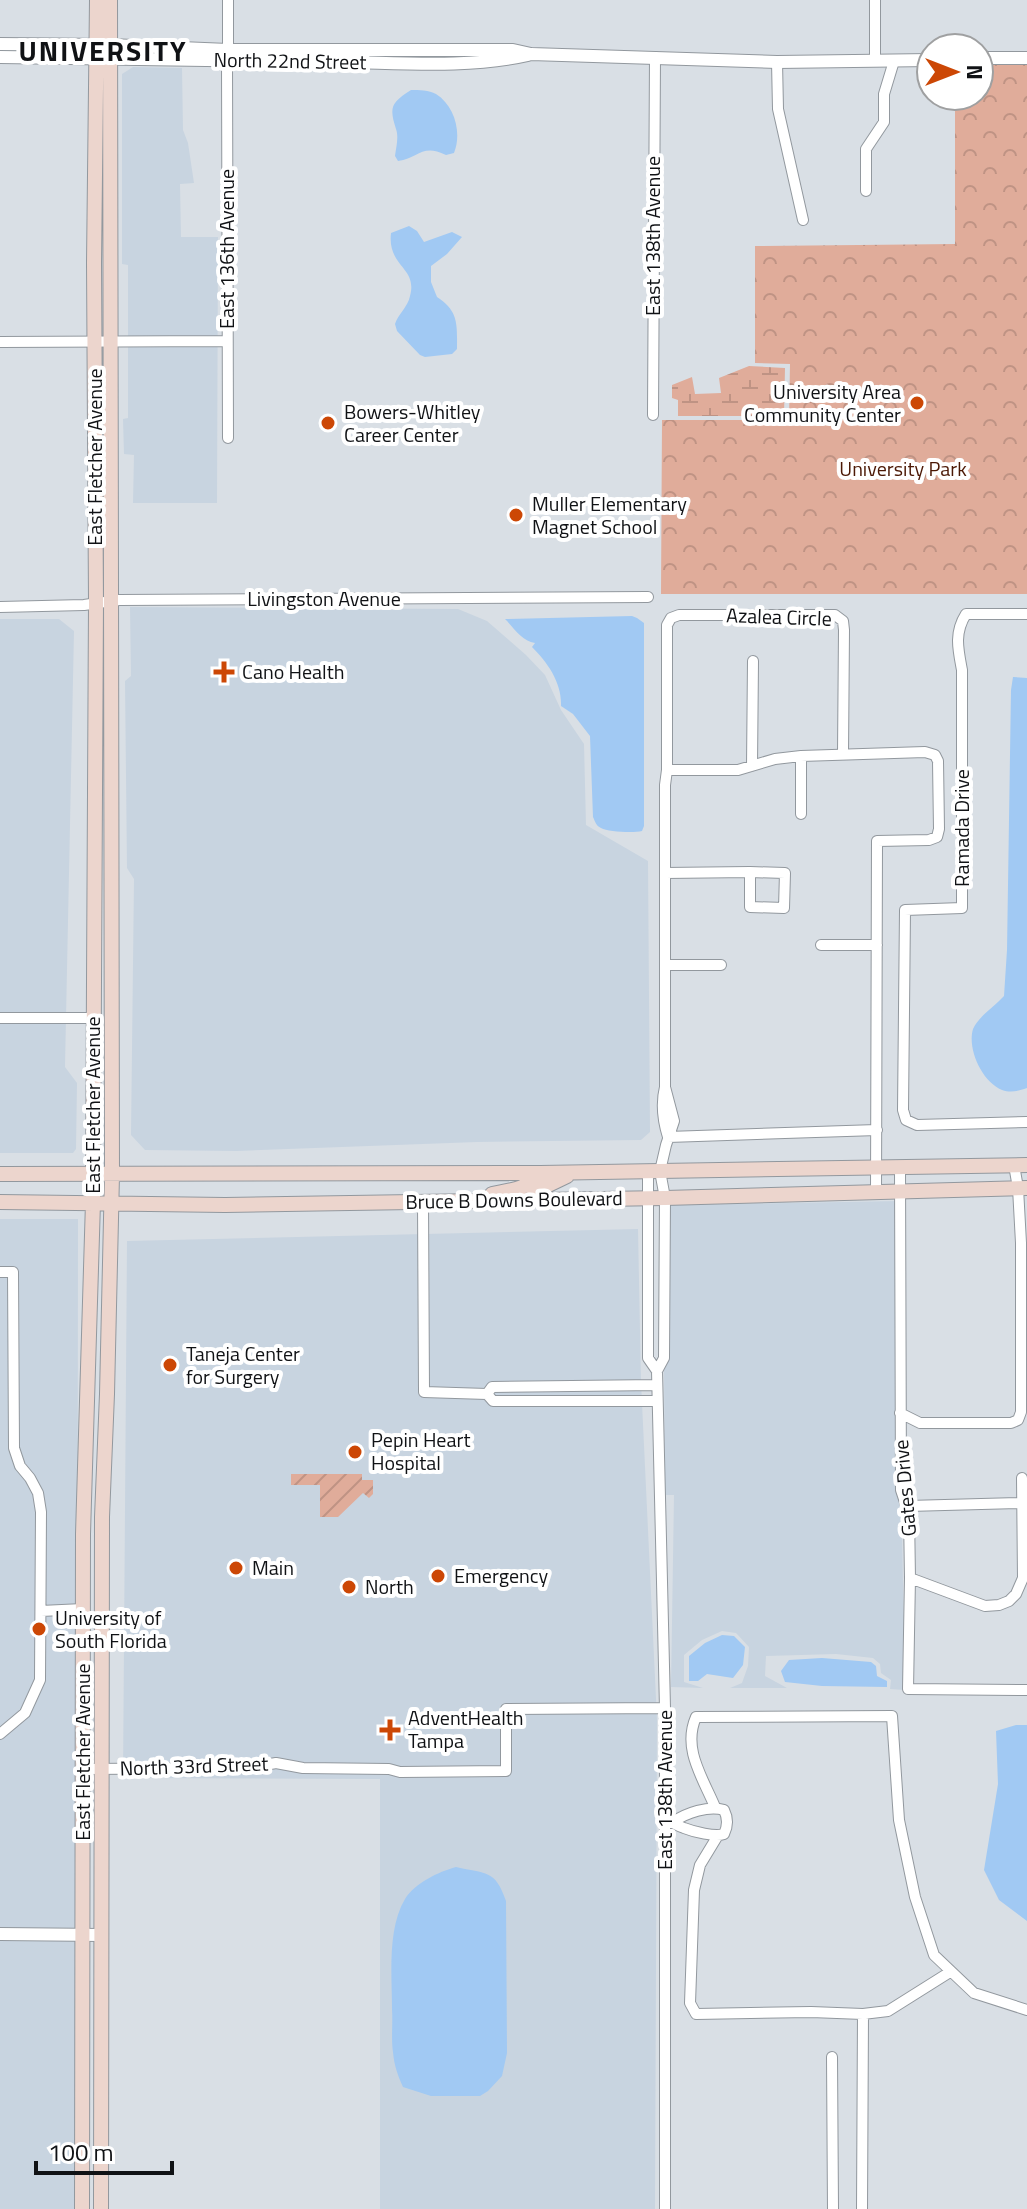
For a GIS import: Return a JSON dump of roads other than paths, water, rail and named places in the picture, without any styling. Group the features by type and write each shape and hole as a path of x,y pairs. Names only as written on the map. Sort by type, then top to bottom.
{"main road":[{"name":"East Fletcher Avenue","path":"82,2209 84,1468 93,1202 95,860 112,343 103,51 97,0"},
{"name":"East Fletcher Avenue","path":"101,2209 102,1517 112,1175 111,957 94,342 103,51 110,0"},
{"path":"95,860 102,886 102,924 111,957"},
{"name":"Bruce B Downs Boulevard","path":"0,1174 575,1173 1021,1165"},
{"path":"452,1201 520,1188 532,1183 540,1173"},
{"path":"529,1200 542,1188 575,1173"},
{"name":"Bruce B Downs Boulevard","path":"0,1202 225,1205 1023,1188"}],"street":[{"name":"East 136th Avenue","path":"228,0 228,438"},
{"path":"875,0 875,61"},
{"name":"North 22nd Street","path":"0,44 371,62 482,62 531,54 777,62 915,60"},
{"name":"North 22nd Street","path":"228,55 401,49 513,50 531,54"},
{"path":"371,62 401,49"},
{"path":"463,50 482,62"},
{"name":"North 22nd Street","path":"0,57 103,51"},
{"name":"East 138th Avenue","path":"653,415 655,57"},
{"path":"995,58 1027,58"},
{"path":"866,191 866,149 884,122 884,94 894,61"},
{"path":"777,62 778,109 803,220"},
{"path":"0,342 227,341"},
{"name":"Livingston Avenue","path":"0,607 50,607 119,600 648,597"},
{"name":"Ramada Drive","path":"1027,614 966,614 956,637 962,670 962,908 905,910 903,1110 906,1120 917,1125 1027,1122"},
{"name":"Azalea Circle","path":"668,1137 663,1123 667,625 671,618 679,615 835,615 843,621 843,753"},
{"path":"752,766 753,661"},
{"path":"667,770 738,770 775,759 843,753 925,752 935,755 938,761 937,837 929,840 877,841 876,1193"},
{"path":"801,756 801,814"},
{"path":"665,873 750,872 785,873 784,908 750,907 750,872"},
{"path":"821,945 877,945"},
{"path":"665,965 721,965"},
{"path":"0,1018 94,1018"},
{"name":"Azalea Circle","path":"654,1171 674,1121 665,1087"},
{"path":"674,1121 691,1135"},
{"path":"668,1137 877,1130"},
{"path":"900,1413 920,1423 1011,1423 1018,1420 1021,1412 1021,1165"},
{"name":"Gates Drive","path":"900,1168 901,1490 908,1506 908,1689 1027,1690"},
{"name":"East 138th Avenue","path":"654,1171 665,1198 664,1358 657,1371 669,1821 665,2209"},
{"name":"East 138th Avenue","path":"654,1171 647,1198 648,1358 657,1371"},
{"path":"423,1202 424,1392 487,1394 493,1401 657,1401"},
{"path":"0,1272 13,1272 14,1448 20,1466 38,1493 42,1527 40,1680 25,1713 0,1734"},
{"path":"487,1394 492,1387 657,1385"},
{"path":"910,1578 985,1606 1009,1601 1023,1578 1022,1478"},
{"path":"908,1506 1021,1503"},
{"path":"41,1611 83,1609"},
{"name":"North 33rd Street","path":"83,1769 248,1768 276,1763 303,1768 389,1769 400,1772 506,1771 506,1709 665,1708"},
{"path":"715,1807 708,1787 696,1771 692,1747 692,1727 696,1717 892,1716 899,1820 915,1897 934,1955 974,1993 1027,2010"},
{"path":"669,1821 683,1814 715,1807 724,1810 727,1816 727,1828 724,1834 717,1837 700,1865 694,1890 690,2003 696,2014 863,2014 888,2011 950,1972"},
{"path":"669,1821 717,1837"},
{"path":"0,1934 102,1935"},
{"path":"862,2209 863,2014"},
{"path":"832,2057 833,2209"}],"water":[{"path":"411,90 433,93 448,105 457,129 454,153 446,155 431,150 398,161 392,110 399,98"},
{"path":"409,226 417,231 424,242 452,232 462,237 431,266 431,282 437,297 455,319 457,349 452,354 420,355 397,331 395,324 409,300 411,286 410,279 393,253 391,233"},
{"path":"632,616 644,623 644,826 642,831 627,832 604,829 596,823 593,817 590,736 573,714 561,706 556,681 532,647 535,643 522,637 505,619"},
{"path":"1013,677 1027,678 1027,1088 1011,1091 995,1086 982,1072 974,1055 972,1037 979,1020 1004,996"},
{"path":"722,1635 734,1636 745,1647 743,1665 733,1678 707,1674 698,1681 689,1681 689,1656"},
{"path":"822,1658 871,1662 876,1666 877,1676 887,1681 887,1687 785,1682 781,1671 789,1660"},
{"path":"1027,1725 1027,1921 999,1900 984,1870 998,1784 996,1731"},
{"path":"456,1867 482,1872 493,1878 506,1901 507,2053 502,2076 480,2096 431,2096 403,2087 395,2066 392,2041 393,1938 399,1911 409,1893 428,1879"}],"place":[{"name":"University Area Community Center","path":"917,403"},
{"name":"Bowers-Whitley Career Center","path":"328,423"},
{"name":"Muller Elementary Magnet School","path":"516,515"},
{"name":"Cano Health","path":"224,672"},
{"name":"Taneja Center for Surgery","path":"170,1365"},
{"name":"Pepin Heart Hospital","path":"355,1452"},
{"name":"Main","path":"236,1568"},
{"name":"Emergency","path":"438,1576"},
{"name":"North","path":"349,1587"},
{"name":"University of South Florida","path":"39,1629"},
{"name":"AdventHealth Tampa","path":"390,1730"}],"district":[{"name":"UNIVERSITY","path":"103,51"}],"park label":[{"name":"University Park","path":"903,469"}]}
